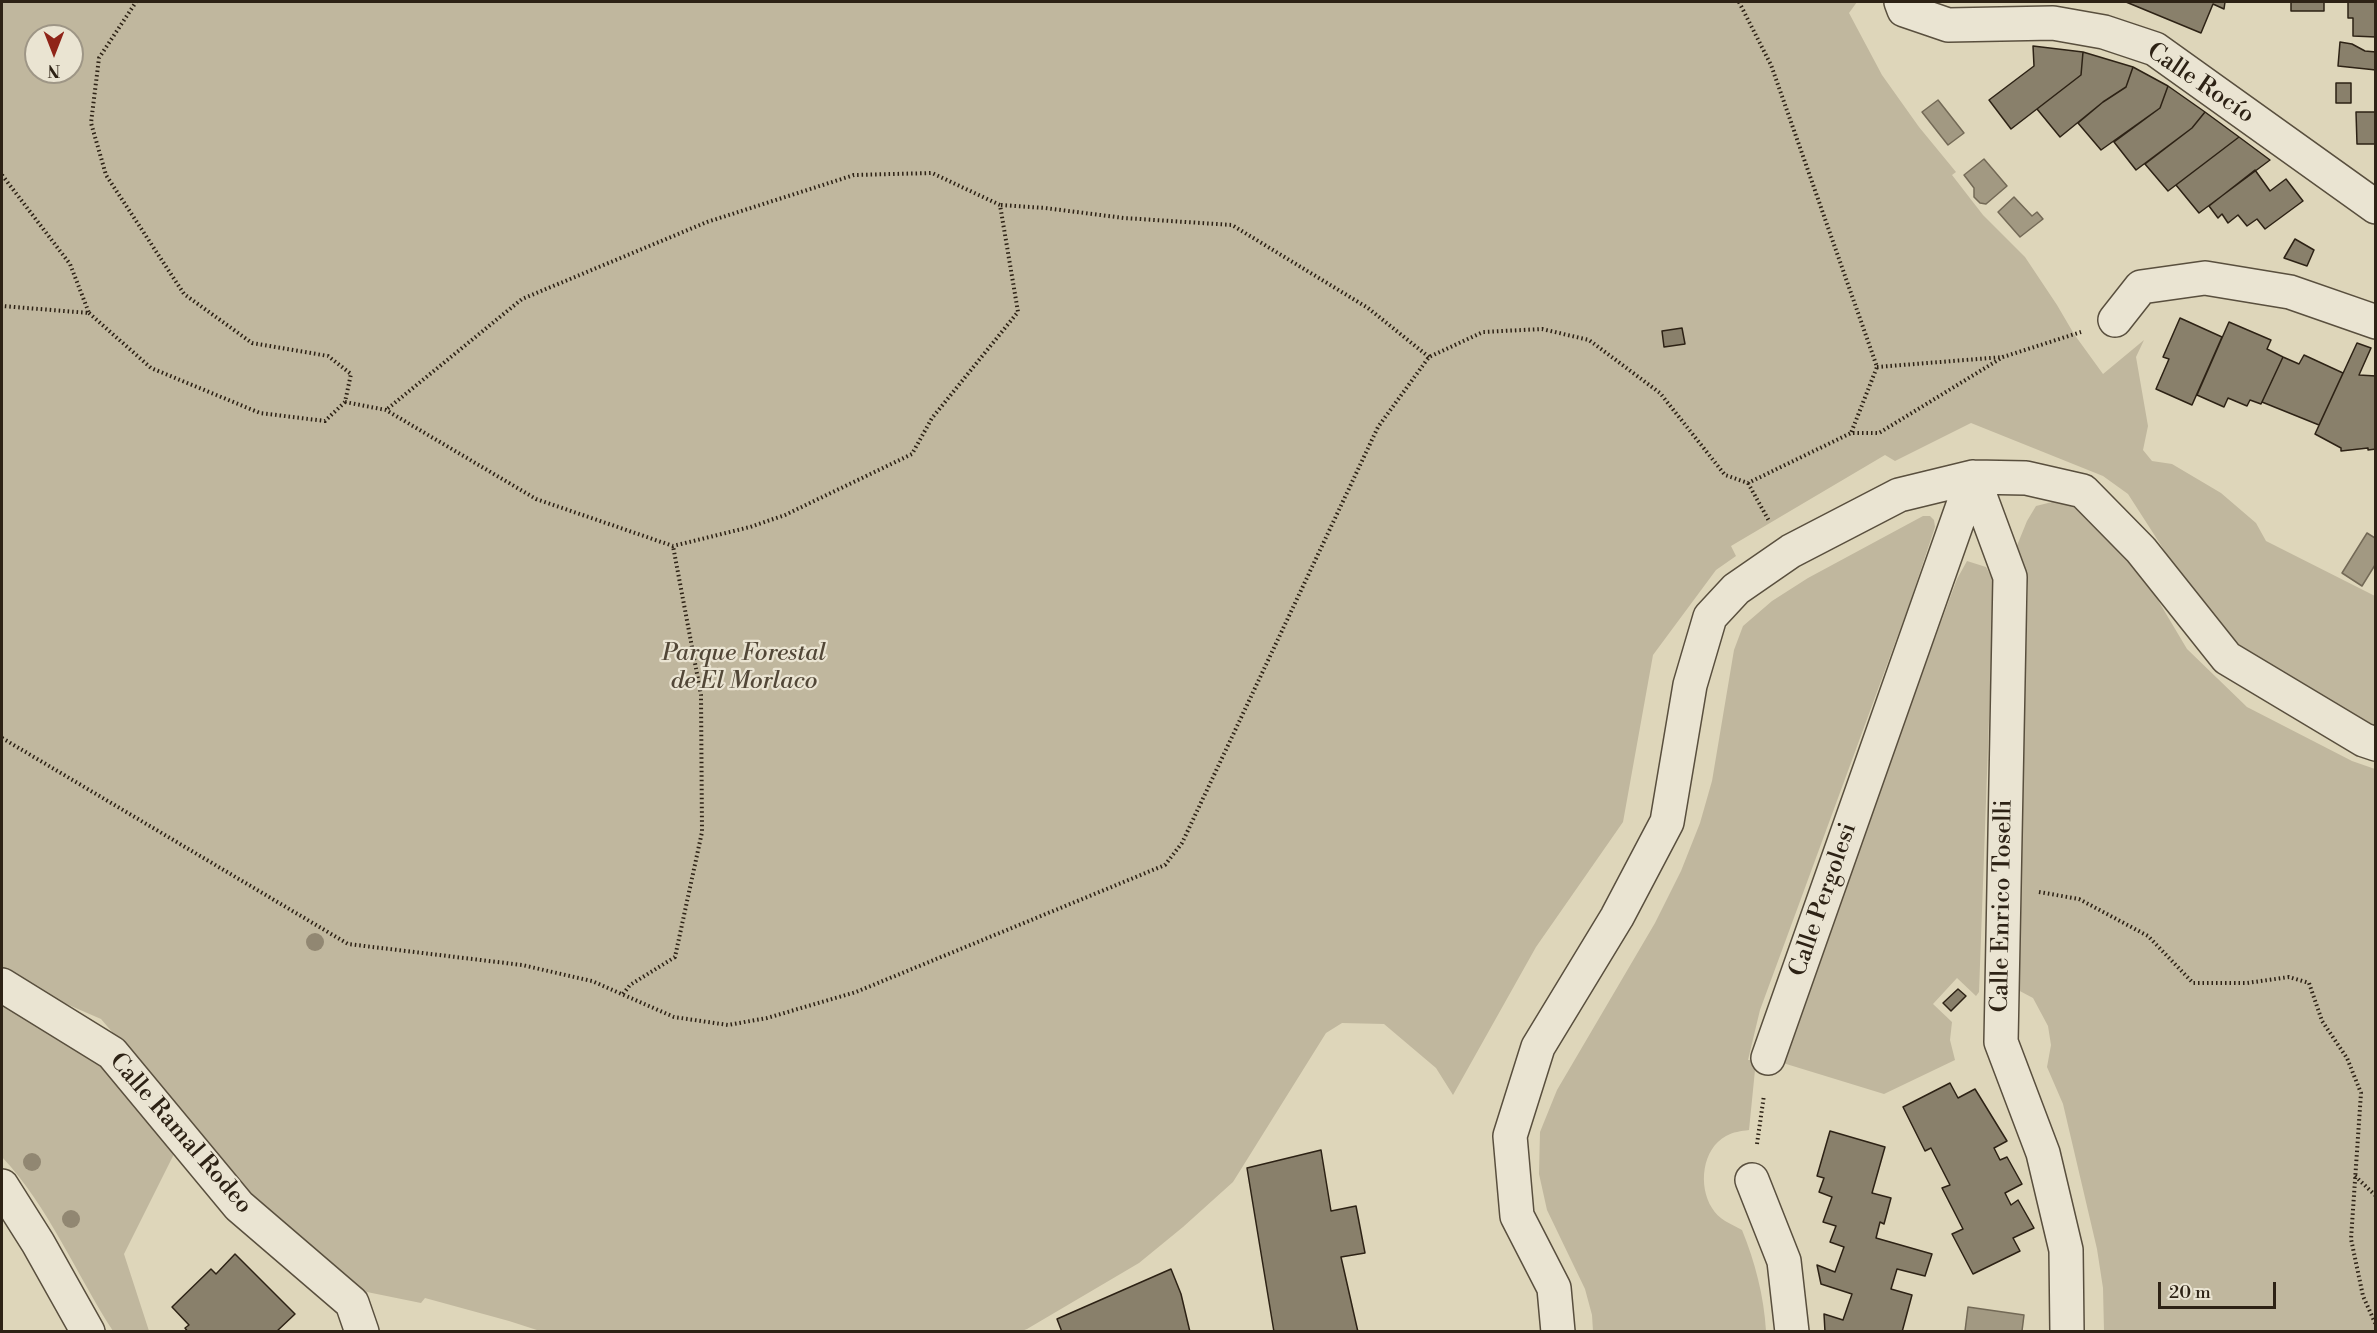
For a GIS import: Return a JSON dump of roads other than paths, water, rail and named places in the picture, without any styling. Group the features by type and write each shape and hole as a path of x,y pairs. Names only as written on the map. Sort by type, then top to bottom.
{"street":[{"name":"Calle Rocío","path":"1901,2 1904,10 1948,25 2053,23 2104,32 2155,49 2376,207"},
{"path":"2115,320 2141,287 2205,278 2290,292 2376,322"},
{"path":"1558,1332 1554,1288 1517,1216 1510,1136 1538,1047 1617,917 1667,822 1690,686 1710,617 1736,589 1791,551 1899,495 1973,477 2026,478 2083,491 2141,550 2227,658 2364,740 2376,744"},
{"name":"Calle Enrico Toselli","path":"1973,477 2010,577 2001,1042 2043,1153 2066,1250 2067,1332"},
{"name":"Calle Pergolesi","path":"1768,1058 1973,477"},
{"name":"Calle Ramal Rodeo","path":"2,985 112,1053 239,1206 352,1303 362,1332"},
{"path":"1752,1180 1784,1261 1792,1332"},
{"path":"2,1186 88,1332"}],"park label":[{"name":"Parque Forestal de El Morlaco","path":"744,668"}]}
